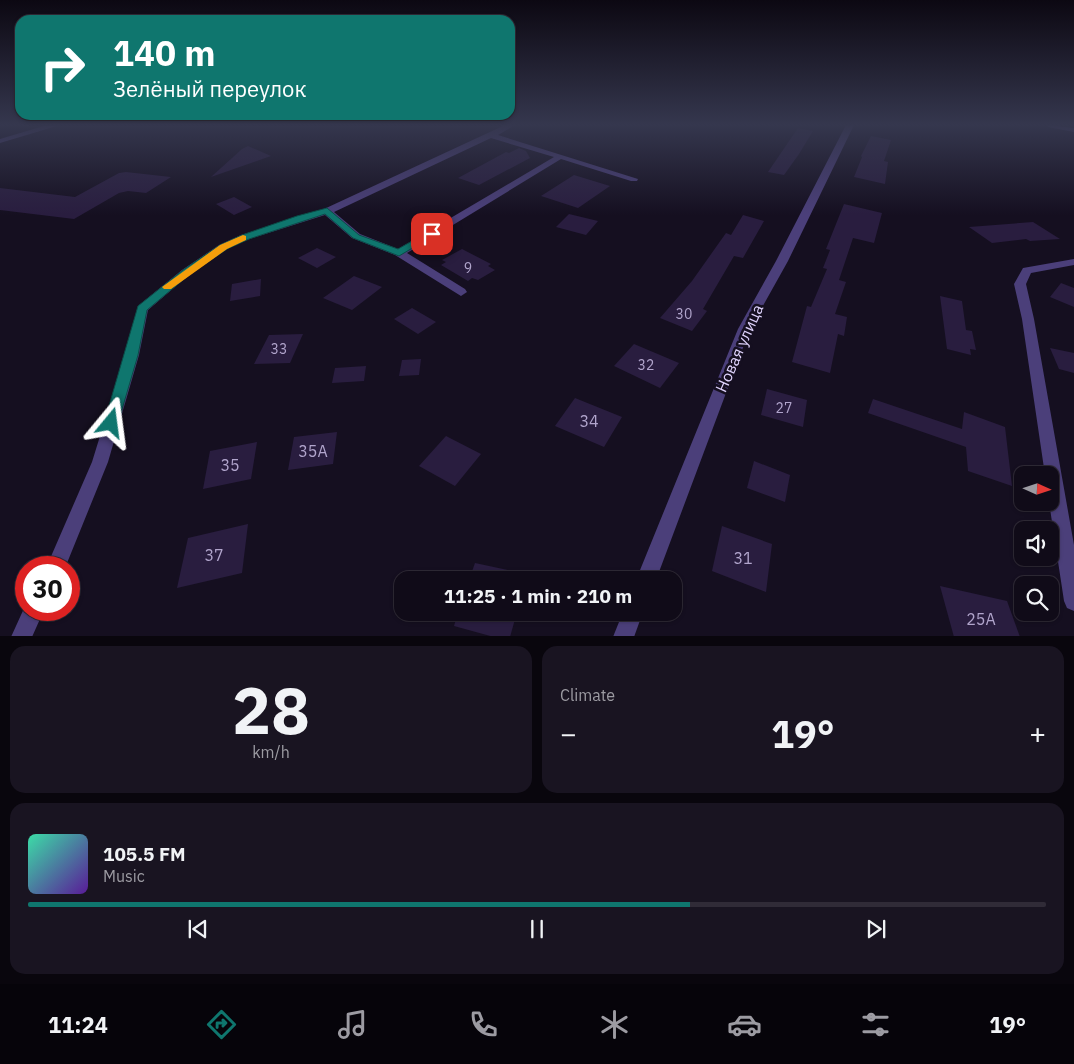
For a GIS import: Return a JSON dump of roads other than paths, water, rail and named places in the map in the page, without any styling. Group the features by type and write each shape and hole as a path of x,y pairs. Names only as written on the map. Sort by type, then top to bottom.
{"street":[{"path":"60,556 100,462 132,355 142,309 186,272 223,247 245,237 327,211 449,155"},
{"path":"557,155 634,179"},
{"name":"Новая улица","path":"650,571 744,329 782,261 835,155"},
{"path":"399,253 561,156"},
{"path":"327,211 356,236 399,253 461,292"},
{"path":"1074,262 1027,270 1020,284 1069,528 1074,601"},
{"path":"21,636 28,621"},
{"path":"624,636 630,621"}]}
